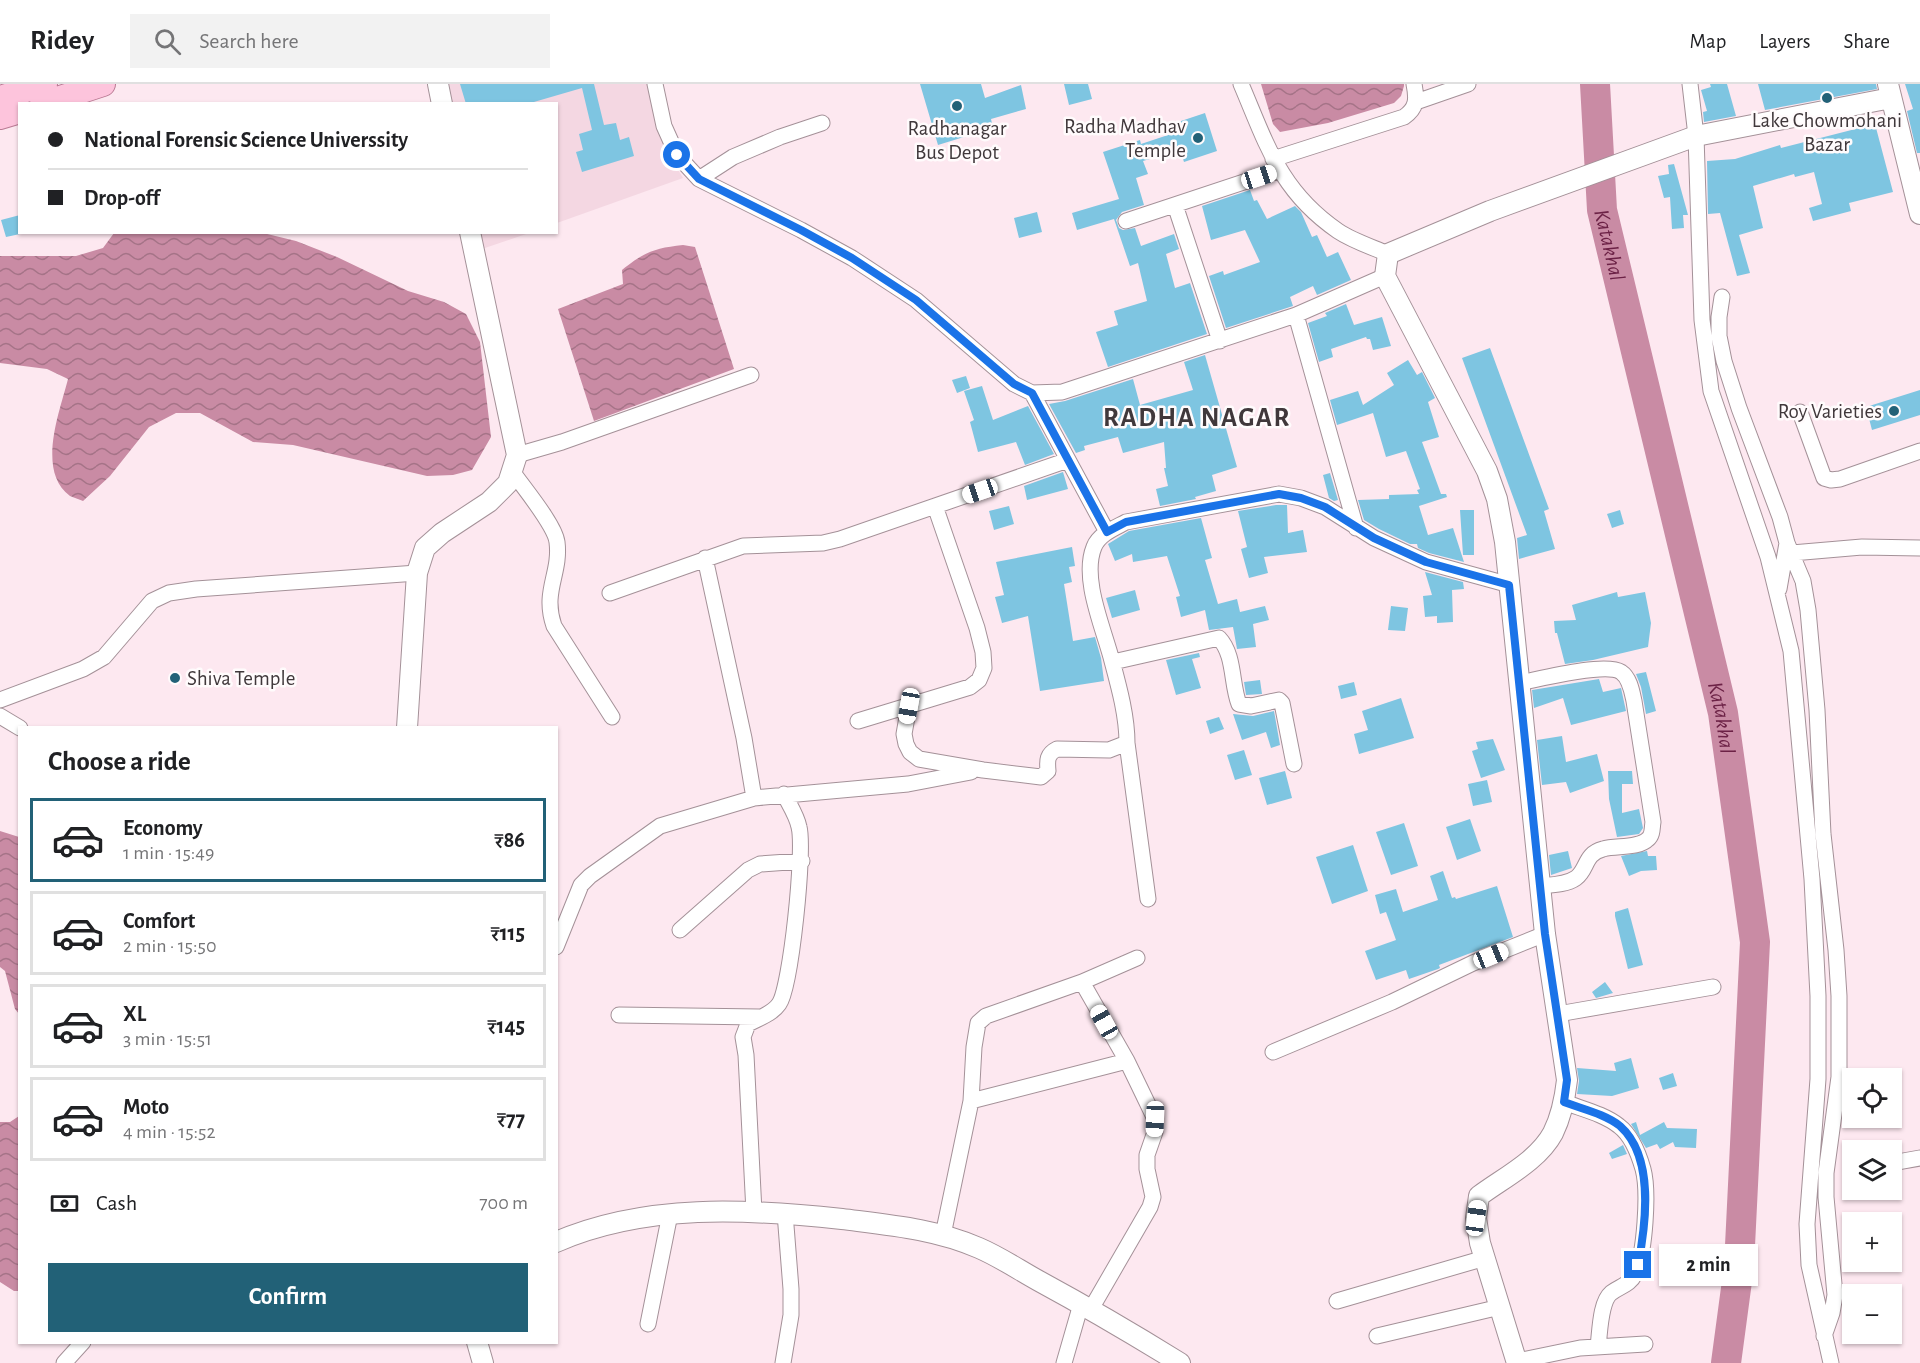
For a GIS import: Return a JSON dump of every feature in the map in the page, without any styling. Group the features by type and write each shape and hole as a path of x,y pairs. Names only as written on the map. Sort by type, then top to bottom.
{"main road":[{"path":"0,98 45,84"},
{"path":"48,102 103,84"},
{"path":"0,117 18,112"}],"street":[{"path":"438,84 442,102"},
{"path":"655,84 663,126 677,155 699,179 801,230 861,264 916,300 1014,384 1032,393 1062,392 1220,341 1296,315 1385,276"},
{"path":"1241,84 1276,165 1287,183 1308,206 1339,231 1388,254 1491,211 1696,136 1890,91 1920,214"},
{"path":"1126,221 1175,205 1404,117 1412,111 1416,102 1414,84"},
{"path":"1416,102 1468,84"},
{"path":"1690,84 1696,136 1702,320 1711,391 1768,557 1791,651 1812,879 1818,996 1818,1079 1807,1224 1809,1265 1831,1363"},
{"path":"699,179 733,157 780,137 822,123"},
{"path":"1175,205 1220,341"},
{"path":"470,234 515,463 557,539 555,570 549,595 550,614 554,626 612,717"},
{"path":"1388,254 1385,276 1487,471 1497,499 1505,542 1545,934 1567,1080 1564,1102 1552,1134 1537,1154 1479,1196 1476,1218 1485,1258 1517,1362 1580,1348 1645,1344"},
{"path":"1722,297 1719,336 1724,361 1739,408 1780,516 1789,548 1803,581 1809,619 1821,771 1823,834 1839,996 1839,1077 1826,1173 1835,1294 1824,1336"},
{"path":"1296,315 1356,528"},
{"path":"407,726 417,573 425,548 442,533 489,502 508,483 515,463 562,442 751,375"},
{"path":"1032,393 1107,532"},
{"path":"1800,412 1824,478 1832,480 1840,478 1920,452"},
{"path":"610,593 743,546 823,543 840,539 1068,460"},
{"path":"1148,899 1127,743 1127,728 1113,662 1093,594 1090,570 1094,546 1107,532 1126,522 1279,494 1301,498 1325,507 1343,517 1356,528 1426,562 1509,585"},
{"path":"858,721 970,687 979,680 984,668 977,628 935,506"},
{"path":"1778,595 1789,548"},
{"path":"1789,548 1920,548"},
{"path":"705,558 744,738 754,798"},
{"path":"0,700 82,669 104,657 152,601 169,593 196,589 417,573"},
{"path":"1113,662 1219,638 1224,643 1228,654 1239,704 1251,706 1279,700 1282,703 1294,764"},
{"path":"1519,683 1598,669 1612,668 1623,673 1630,685 1634,701 1653,822 1652,832 1648,839 1639,843 1602,849 1586,860 1578,877 1569,881 1540,886"},
{"path":"909,706 904,734 910,752 919,759 983,770 1041,777 1048,771 1047,759 1050,752 1057,748 1109,750 1127,743"},
{"path":"0,716 18,728"},
{"path":"558,942 578,891 590,876 660,826 754,798 908,784 983,770"},
{"path":"754,1212 746,1055 743,1036 748,1024 770,1012 780,1003 786,984 801,861 799,826 784,794"},
{"path":"680,930 748,870 760,864 801,861"},
{"path":"1273,1052 1392,1002 1464,966 1545,934"},
{"path":"943,1235 971,1101 974,1047 978,1023 986,1016 1082,982 1137,958"},
{"path":"1064,1363 1086,1307 1150,1207 1153,1197 1147,1169 1147,1155 1155,1132 1155,1119 1127,1061 1082,982"},
{"path":"1558,1014 1713,987"},
{"path":"619,1015 762,1017"},
{"path":"971,1101 1127,1061"},
{"path":"1564,1102 1609,1119 1621,1127 1629,1138 1643,1170 1645,1189 1643,1231 1638,1265 1629,1283 1611,1293 1605,1301 1598,1346"},
{"path":"1902,1161 1920,1158"},
{"path":"558,1241 615,1222 692,1212 785,1213 892,1225 943,1235 980,1248 1180,1363"},
{"path":"783,1363 791,1315 785,1213"},
{"path":"648,1324 670,1215"},
{"path":"1337,1301 1485,1258"},
{"path":"1377,1336 1500,1307"},
{"path":"64,1363 81,1344"},
{"path":"478,1344 483,1363"}],"shaded area":[{"path":"446,84 648,84 664,146 683,178 558,223 558,102 451,102"},
{"path":"478,234 526,234 482,249"}],"water":[{"path":"1261,84 1404,84 1404,86 1401,96 1394,103 1328,123 1280,132 1273,124"},
{"path":"113,234 267,234 296,241 337,257 408,291 444,302 466,314 480,342 491,437 472,470 453,475 427,476 293,445 253,442 200,413 176,413 149,427 110,476 83,501 70,496 60,485 54,472 52,456 56,423 68,379 47,369 0,363 0,256 76,256 103,248"},
{"path":"683,245 695,247 734,369 594,421 558,309 623,284 622,270 644,255 657,249"},
{"path":"0,831 18,837 18,1013 5,971 0,967"},
{"path":"18,1117 18,1291 0,1282 0,1122 10,1122"}],"building":[{"path":"460,84 594,84 604,125 616,123 620,140 629,137 634,156 582,172 576,152 583,150 579,134 592,130 582,88 534,102 465,102"},
{"name":"Radhanagar Bus Depot","path":"920,84 981,84 985,98 1021,85 1026,109 991,119 993,128 938,145"},
{"path":"1064,84 1088,84 1092,99 1069,105"},
{"path":"1710,84 1727,84 1736,116 1704,122 1703,112 1707,111 1701,90 1711,87"},
{"path":"1758,84 1876,84 1877,89 1765,110"},
{"path":"1905,84 1920,84 1920,153 1917,153 1907,111 1913,109"},
{"path":"1205,113 1217,151 1184,162 1180,150 1143,161 1148,174 1136,178 1144,205 1122,212 1116,220 1119,228 1123,230 1135,228 1141,246 1174,234 1179,249 1166,254 1175,288 1190,283 1207,334 1108,367 1096,332 1118,325 1114,311 1147,301 1138,263 1130,266 1114,219 1077,230 1072,213 1119,199 1103,152 1140,140 1141,144 1174,133 1172,124"},
{"path":"1875,124 1893,192 1849,203 1851,211 1813,221 1809,208 1822,204 1814,172 1795,177 1794,174 1753,186 1763,228 1739,235 1750,273 1737,276 1720,213 1708,214 1707,161 1735,159 1780,145 1781,148"},
{"path":"1674,164 1688,215 1683,215 1684,228 1672,229 1670,197 1664,198 1658,176 1669,174 1668,165"},
{"path":"1250,190 1254,201 1257,200 1267,219 1295,206 1301,212 1312,237 1317,235 1327,257 1338,252 1351,280 1317,295 1313,286 1290,297 1293,306 1226,328 1209,276 1223,271 1224,275 1260,262 1245,230 1211,240 1202,206"},
{"path":"1037,212 1042,232 1019,238 1014,218"},
{"path":"18,216 18,234 20,234 6,237 1,220"},
{"path":"1346,304 1354,325 1382,317 1391,346 1373,350 1370,339 1366,337 1331,349 1333,357 1319,362 1308,323 1327,316 1325,313"},
{"path":"1490,348 1549,509 1544,511 1555,549 1519,559 1517,538 1527,535 1462,358"},
{"path":"1205,355 1237,467 1212,475 1216,491 1195,497 1196,499 1160,506 1156,489 1168,486 1164,468 1166,468 1164,442 1123,453 1118,437 1084,446 1085,450 1076,453 1049,404 1133,379 1140,405 1193,390 1184,362"},
{"path":"1408,360 1417,375 1422,372 1435,398 1428,402 1439,437 1422,442 1441,494 1446,494 1447,497 1419,506 1428,535 1453,528 1464,562 1429,553 1418,548 1417,544 1410,544 1364,520 1358,500 1389,499 1389,495 1419,494 1417,490 1420,489 1406,451 1386,457 1373,413 1337,425 1330,400 1358,391 1363,405 1394,385 1387,373"},
{"path":"966,376 970,388 957,393 952,380"},
{"path":"982,386 993,420 1028,406 1054,454 1025,465 1016,442 978,452 970,422 974,420 964,391"},
{"name":"Roy Varieties","path":"1920,390 1920,415 1872,430 1866,407"},
{"path":"1063,472 1068,489 1027,500 1024,486"},
{"path":"1330,473 1338,500 1334,501 1329,498 1323,475"},
{"path":"1287,505 1288,533 1303,530 1307,552 1264,557 1268,573 1249,578 1241,549 1247,547 1238,511"},
{"path":"1009,506 1014,524 994,530 989,511"},
{"path":"1460,510 1474,510 1474,555 1463,555"},
{"path":"1620,510 1624,524 1612,528 1607,514"},
{"path":"1201,518 1212,558 1205,560 1218,604 1237,599 1240,612 1265,606 1269,620 1253,624 1256,647 1237,649 1233,627 1209,630 1205,610 1181,617 1176,597 1180,596 1167,556 1133,562 1132,554 1115,561 1108,544 1129,531"},
{"path":"1072,547 1075,566 1069,567 1072,582 1064,584 1073,641 1095,637 1104,681 1040,691 1028,616 1002,623 995,597 1004,595 996,562"},
{"path":"1425,572 1463,582 1464,589 1452,590 1453,622 1437,623 1437,616 1425,617 1423,596 1432,595"},
{"path":"1135,590 1140,610 1112,618 1106,598"},
{"path":"1617,592 1618,597 1645,592 1651,623 1648,647 1565,664 1557,633 1555,633 1554,621 1576,620 1572,605"},
{"path":"1391,606 1408,608 1405,631 1388,630"},
{"path":"1199,653 1200,657 1192,659 1201,688 1176,695 1166,660"},
{"path":"1646,672 1656,711 1646,714 1636,674"},
{"path":"1599,679 1603,692 1621,688 1626,711 1571,725 1563,698 1534,708 1532,690"},
{"path":"1260,680 1262,694 1246,695 1244,682"},
{"path":"1354,682 1357,695 1341,699 1338,686"},
{"path":"1401,698 1414,738 1359,754 1354,734 1368,730 1362,711"},
{"path":"1274,711 1280,745 1271,748 1266,732 1242,740 1233,714 1253,716"},
{"path":"1219,717 1224,729 1210,734 1206,721"},
{"path":"1562,736 1566,762 1597,754 1604,781 1570,793 1566,782 1542,785 1537,740"},
{"path":"1493,739 1505,770 1481,778 1472,751 1478,749 1476,742"},
{"path":"1244,750 1252,775 1235,780 1227,755"},
{"path":"1285,771 1292,798 1267,805 1259,778"},
{"path":"1608,771 1632,771 1633,784 1622,784 1622,813 1639,809 1643,828 1639,834 1617,837 1609,799"},
{"path":"1487,780 1492,802 1473,806 1468,784"},
{"path":"1470,819 1481,851 1457,860 1446,827"},
{"path":"1404,823 1418,866 1391,875 1376,832"},
{"path":"1353,845 1368,891 1332,904 1316,857"},
{"path":"1568,851 1572,868 1551,875 1549,855"},
{"path":"1647,851 1648,856 1656,856 1657,870 1641,871 1629,876 1621,856"},
{"path":"1443,871 1452,898 1456,899 1497,886 1513,937 1409,979 1406,970 1376,980 1365,951 1396,940 1386,912 1380,914 1375,895 1396,889 1403,912 1438,900 1430,876"},
{"path":"1628,908 1643,965 1628,969 1615,912"},
{"path":"1605,982 1613,993 1596,998 1592,992"},
{"path":"1631,1058 1639,1088 1612,1096 1577,1094 1579,1081 1577,1068 1616,1071 1614,1063"},
{"path":"1673,1073 1677,1086 1663,1090 1659,1078"},
{"path":"1636,1122 1640,1135 1664,1122 1667,1128 1697,1129 1696,1148 1675,1147 1673,1142 1660,1149 1657,1144 1646,1148 1631,1124"},
{"path":"1623,1145 1627,1154 1612,1159 1609,1153"}],"waterway":[{"name":"Katakhal","path":"1595,84 1602,210 1723,713 1755,942 1739,1266 1726,1363"}],"place":[{"name":"Lake Chowmohani Bazar","path":"1827,98"},
{"name":"Radhanagar Bus Depot","path":"957,106"},
{"name":"Radha Madhav Temple","path":"1198,138"},
{"name":"Roy Varieties","path":"1894,411"},
{"name":"Shiva Temple","path":"175,678"}],"district":[{"name":"RADHA NAGAR","path":"1197,417"}],"route":[{"path":"677,155 699,179 852,258 916,300 1014,384 1032,393 1107,532 1126,522 1279,494 1301,498 1325,507 1374,538 1426,562 1509,585 1545,934 1567,1080 1564,1102 1609,1119 1621,1127 1637,1154 1643,1170 1645,1189 1643,1242 1638,1265"}]}
